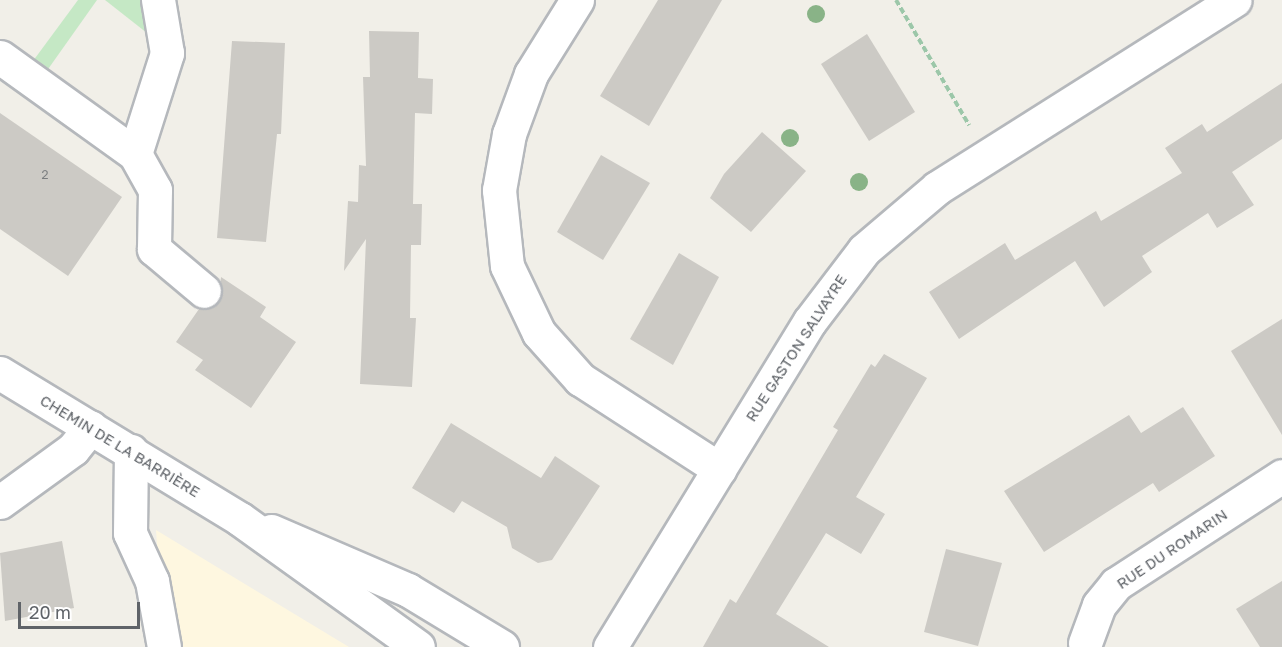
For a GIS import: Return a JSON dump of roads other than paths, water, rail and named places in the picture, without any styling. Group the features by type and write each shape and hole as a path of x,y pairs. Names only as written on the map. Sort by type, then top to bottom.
{"street":[{"path":"135,154 167,52 158,0"},
{"path":"576,0 531,74 509,134 499,190 507,266 539,333 580,379 719,469"},
{"name":"RUE GASTON SALVAYRE","path":"610,647 836,282 896,220 988,156 1234,0"},
{"path":"0,57 135,154 155,190 154,249 204,291"},
{"name":"CHEMIN DE LA BARRIÈRE","path":"0,373 240,519"},
{"path":"0,502 73,449 91,427"},
{"path":"131,451 130,532 153,581 164,647"},
{"name":"RUE DU ROMARIN","path":"1086,643 1100,605 1116,584 1282,476"},
{"path":"240,519 418,647"},
{"path":"240,519 408,590 502,647"}]}
